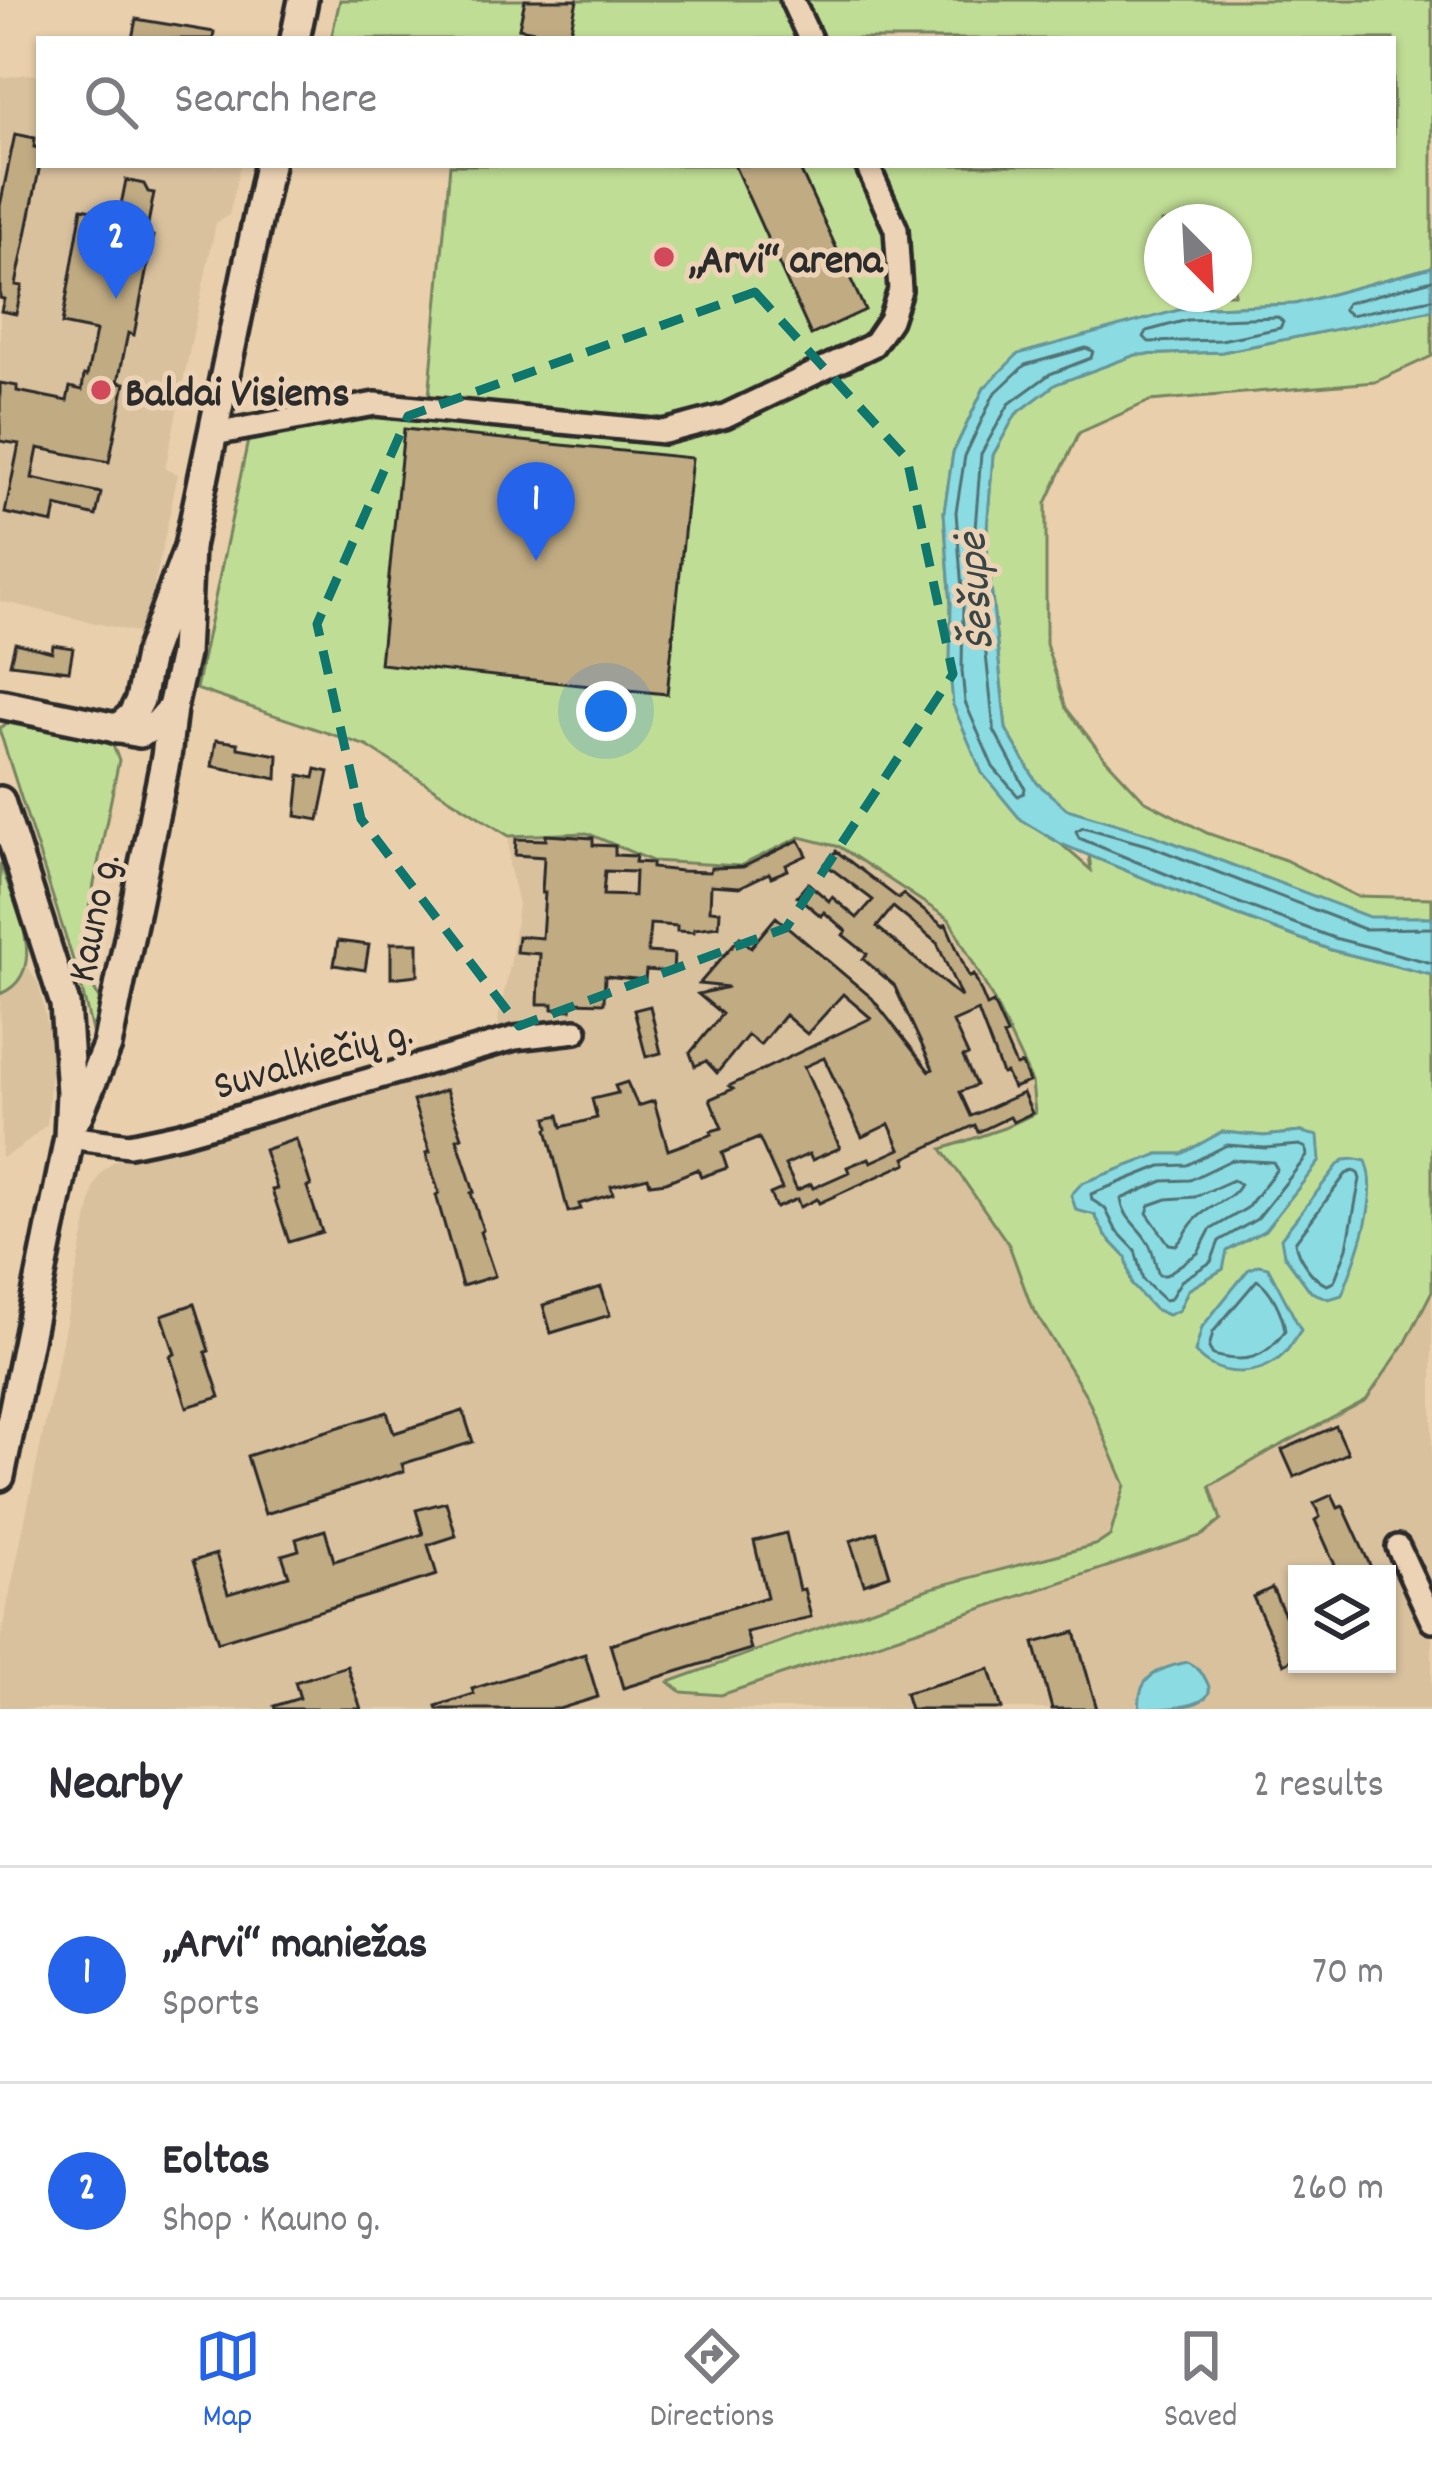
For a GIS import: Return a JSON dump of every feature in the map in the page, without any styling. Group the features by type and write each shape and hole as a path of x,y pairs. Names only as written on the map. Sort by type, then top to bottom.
{"main road":[{"path":"296,36 303,0"},
{"name":"Kauno g.","path":"117,729 132,716 140,700 148,656 189,547 267,168"},
{"name":"Kauno g.","path":"69,1137 107,1046 166,757 184,654 189,547"},
{"path":"0,704 140,733 158,724 172,708"},
{"name":"Kauno g.","path":"0,801 50,951 65,1004 70,1047 69,1137 0,1476"}],"street":[{"path":"792,0 809,36"},
{"path":"214,434 375,404 664,432 725,416 873,345 890,320 900,290 896,229 868,168"},
{"name":"Suvalkiečių g.","path":"69,1137 128,1144 181,1134 514,1038 575,1030"},
{"path":"1398,1547 1432,1621"}],"highlighted area":[{"path":"755,292 907,459 953,674 786,928 519,1026 361,819 317,624 408,416"}],"shaded area":[{"path":"36,75 36,168 239,168 229,215 216,223 165,469 178,474 144,634 0,601 0,78"},
{"path":"587,833 652,861 739,866 800,837 840,847 949,919 1032,1082 1035,1114 943,1149 1009,1245 1030,1303 1087,1397 1125,1485 1110,1536 1098,1544 928,1589 721,1695 1203,1535 1209,1486 1270,1451 1406,1342 1432,1291 1432,1709 0,1709 0,1641 94,1187 101,1173 130,1156 129,1145 501,1042 498,1019 518,904 509,865 509,836"},
{"path":"27,965 39,985 49,1032 47,1124 2,1158 0,994 14,987"}],"green space":[{"path":"340,0 525,0 519,28 558,36 332,36"},
{"path":"577,0 1432,0 1432,267 1295,304 1252,306 1252,204 1144,204 1144,312 1176,312 984,388 953,453 944,512 950,671 1021,820 1061,844 1091,870 1089,855 1331,950 1432,975 1432,1291 1406,1342 1366,1400 1210,1486 1221,1520 1203,1535 721,1695 682,1692 669,1682 928,1589 1098,1544 1110,1536 1125,1485 1087,1397 1030,1303 1009,1245 942,1149 1035,1113 1032,1082 949,919 840,847 800,837 740,866 652,861 587,833 509,836 367,746 196,689 251,426 428,408 450,168 1396,168 1396,36 568,36","holes":["1222,1132 1264,1136 1301,1132 1265,1230 1226,1251 1223,1269 1188,1290 1179,1310 1132,1285 1126,1257 1106,1236 1095,1215 1158,1154 1182,1154"]},
{"path":"1432,310 1432,356 1375,382 1150,401 1079,433 1046,503 1046,644 1066,708 1144,800 1207,833 1285,860 1356,896 1432,898 1432,917 1369,918 1153,835 1067,810 1037,783 1006,729 986,540 993,455 1016,414 1055,384 1135,355 1222,352"},
{"path":"7,723 105,742 113,746 119,760 79,958 101,1003 95,1044 81,985 0,732"},
{"path":"0,863 20,915 27,953 16,984 0,994"}],"water":[{"name":"Šešupė","path":"1432,267 1432,310 1222,352 1135,355 1056,384 1016,414 993,455 986,540 1006,729 1037,783 1067,809 1153,835 1369,917 1432,917 1432,975 1331,950 1061,844 1021,820 982,773 953,705 944,512 953,453 984,388 1018,354 1171,312 1252,312 1252,306 1295,304"},
{"path":"1222,1132 1318,1136 1320,1161 1265,1230 1227,1251 1223,1269 1188,1290 1179,1310 1168,1315 1154,1309 1132,1285 1126,1257 1106,1236 1095,1215 1076,1210 1071,1195 1082,1183 1159,1154 1182,1154"},
{"path":"1366,1161 1370,1175 1369,1209 1342,1295 1329,1299 1311,1292 1284,1255 1281,1238 1338,1165"},
{"path":"1268,1267 1301,1330 1283,1355 1262,1368 1238,1372 1214,1367 1195,1352 1202,1327 1248,1270"},
{"path":"1187,1662 1205,1678 1206,1698 1186,1706 1140,1709 1142,1689 1152,1676"}],"building":[{"path":"525,0 577,0 569,36 519,28"},
{"path":"136,19 214,32 213,36 133,36"},
{"path":"15,134 35,138 39,170 16,285 22,286 16,314 1,311 0,206"},
{"path":"735,168 799,168 865,310 811,335"},
{"path":"126,180 144,184 154,193 146,234 153,236 134,335 128,333 118,382 125,383 109,462 38,448 32,478 101,493 96,516 56,506 53,523 5,513 19,444 0,441 0,383 67,401 70,387 82,390 96,331 62,324 82,208 119,215"},
{"path":"404,429 692,458 667,694 380,664"},
{"path":"15,643 52,652 53,645 73,648 69,671 10,664"},
{"path":"216,740 278,755 277,779 212,766"},
{"path":"316,769 329,772 319,820 296,816 300,775 314,778"},
{"path":"546,835 593,838 593,845 615,846 615,855 636,856 635,862 652,863 652,868 681,871 743,867 799,840 807,855 786,865 788,870 740,887 711,885 710,910 720,911 719,926 694,932 650,924 648,952 674,954 673,972 646,970 645,980 605,976 604,1003 572,1002 571,1010 553,1009 553,1004 538,1004 540,954 516,952 518,936 542,938 545,893 544,857 515,855 516,839 546,840","holes":["605,871 635,872 634,896 603,895"]},
{"path":"836,851 899,899 903,894 946,924 969,977 974,975 987,1006 993,1003 1016,1066 1022,1064 1029,1082 1013,1088 1006,1073 1002,1074 978,1011 953,1022 976,1085 960,1092 971,1116 1023,1093 1032,1113 978,1132 975,1125 819,1203 817,1199 800,1207 797,1199 776,1208 770,1194 782,1189 759,1138 722,1153 727,1168 701,1177 698,1169 666,1182 650,1184 648,1177 611,1186 613,1194 568,1212 547,1118 559,1115 562,1127 597,1118 592,1099 618,1093 615,1086 627,1082 638,1106 654,1101 668,1150 722,1128 710,1099 733,1089 729,1086 871,1018 843,994 807,1034 785,1015 760,1045 748,1035 717,1073 706,1061 695,1066 690,1053 722,1014 698,994 728,987 699,984 740,937 751,947 776,917 872,998 929,1071 933,1069 894,985 863,959 867,954 843,935 846,931 797,896 808,883 857,918 873,900 825,864","holes":["893,907 937,943 961,997 877,927","824,1058 862,1137 889,1124 900,1149 847,1167 849,1172 813,1188 811,1184 797,1190 785,1165 840,1148 804,1067"]},
{"path":"338,941 369,945 365,970 334,965"},
{"path":"391,943 418,943 418,975 391,978"},
{"path":"650,1006 661,1053 646,1057 634,1010"},
{"path":"446,1090 495,1276 462,1286 413,1101"},
{"path":"296,1139 322,1232 289,1242 264,1150"},
{"path":"601,1287 610,1315 551,1333 543,1305"},
{"path":"194,1304 220,1397 187,1407 162,1315"},
{"path":"463,1411 473,1442 402,1464 404,1471 265,1514 247,1456 387,1412 394,1433"},
{"path":"1336,1426 1348,1453 1294,1477 1282,1450"},
{"path":"1332,1495 1338,1508 1343,1506 1370,1565 1335,1565 1315,1520 1320,1517 1314,1503"},
{"path":"446,1502 456,1536 428,1545 437,1575 218,1642 193,1561 216,1554 228,1594 289,1576 282,1555 299,1550 296,1539 325,1530 334,1561 423,1534 416,1510"},
{"path":"877,1532 890,1575 864,1584 850,1541"},
{"path":"786,1533 799,1590 804,1589 811,1617 746,1632 751,1649 623,1688 610,1644 767,1597 754,1541"},
{"path":"1272,1588 1288,1621 1288,1662 1284,1664 1253,1597"},
{"path":"1075,1632 1097,1709 1052,1709 1034,1643"},
{"path":"585,1654 598,1697 559,1709 437,1709 474,1694 472,1689"},
{"path":"347,1666 361,1709 275,1709 300,1698 295,1682"},
{"path":"990,1669 1002,1709 910,1709 905,1693"}],"place":[{"name":"„Arvi“ arena","path":"664,257"},
{"name":"Eoltas","path":"116,299"},
{"name":"Baldai Visiems","path":"101,390"},
{"name":"„Arvi“ maniežas","path":"536,561"}]}
